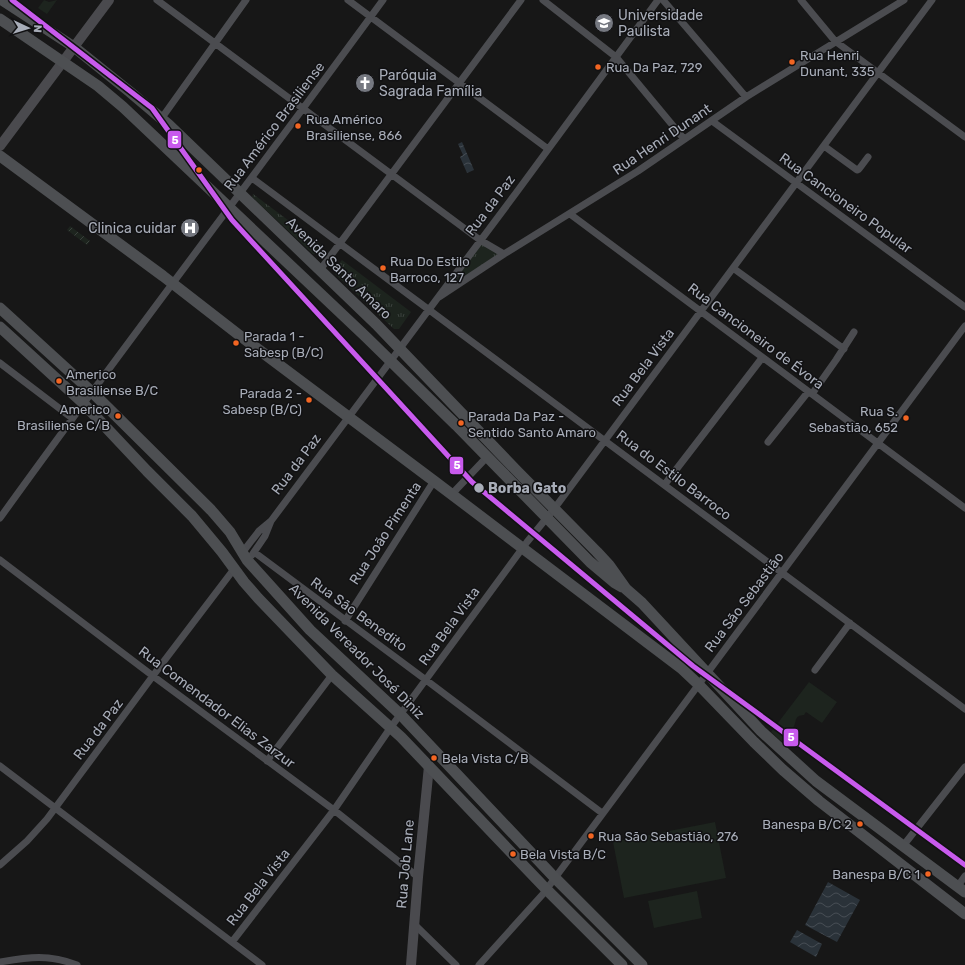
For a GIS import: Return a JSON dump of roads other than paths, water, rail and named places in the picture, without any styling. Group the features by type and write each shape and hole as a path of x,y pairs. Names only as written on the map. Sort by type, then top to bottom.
{"main road":[{"name":"Avenida Santo Amaro","path":"2,0 74,47 161,118 399,348 516,472 554,508 609,565 626,589"},
{"name":"Avenida Santo Amaro","path":"0,19 105,92 230,207 390,360 599,570 615,583 626,589 642,603 761,731 816,781 961,889"},
{"path":"0,156 172,283 681,668 748,737 783,770 819,801 965,914"},
{"path":"310,282 320,270"},
{"name":"Avenida Vereador José Diniz","path":"0,308 92,392 211,510 310,630 401,715 554,877 642,965"},
{"path":"0,327 83,403 146,471 192,516 258,598 332,674 391,727 546,889 622,965"}],"street":[{"path":"0,146 109,0"},
{"path":"158,0 480,240 504,254"},
{"path":"161,118 246,0"},
{"path":"348,0 548,149"},
{"name":"Rua Américo Brasiliense","path":"0,518 83,403 252,178 383,0"},
{"path":"320,270 521,0"},
{"path":"543,0 616,57 684,139"},
{"name":"Rua da Paz","path":"248,555 260,532 271,520 435,301 658,0"},
{"path":"664,0 746,96"},
{"path":"801,0 835,41 965,137"},
{"name":"Rua Henri Dunant","path":"435,301 504,254 638,171 746,96 904,0"},
{"name":"Rua Bela Vista","path":"232,942 334,810 391,727 522,548 554,508 700,311 734,268 796,182 932,0"},
{"name":"Rua Cancioneiro Popular","path":"712,121 965,307"},
{"path":"824,146 857,170 868,157"},
{"name":"Rua do Estilo Barroco","path":"252,178 965,708"},
{"name":"Rua Cancioneiro de Évora","path":"570,214 965,508"},
{"path":"734,268 844,349"},
{"name":"Rua São Sebastião","path":"479,965 546,889 965,326"},
{"path":"768,442 810,393 844,349 854,332"},
{"path":"665,484 762,358"},
{"path":"0,363 72,418"},
{"path":"452,494 486,458"},
{"name":"Rua João Pimenta","path":"345,620 434,481"},
{"name":"Rua da Paz","path":"248,555 265,536 271,520"},
{"name":"Rua São Benedito","path":"248,555 345,620 602,813"},
{"name":"Rua Comendador Elias Zarzur","path":"0,560 334,810 418,877"},
{"name":"Rua da Paz","path":"0,865 27,841 55,809 234,569"},
{"path":"815,670 850,623"},
{"path":"267,760 332,674"},
{"path":"0,766 262,965"},
{"name":"Rua Job Lane","path":"411,965 429,766"},
{"path":"903,846 965,767"},
{"path":"961,889 965,876"},
{"path":"414,924 456,965"},
{"path":"0,962 38,957 57,958 76,965"}],"water":[{"path":"462,142 474,170 467,173 460,157 463,155 458,144"},
{"path":"828,882 860,900 837,942 805,925"},
{"path":"797,930 822,944 816,957 790,942"}],"place":[{"name":"Universidade Paulista","path":"604,23"},
{"name":"Rua Henri Dunant, 335","path":"792,62"},
{"name":"Rua Da Paz, 729","path":"598,67"},
{"name":"Paróquia Sagrada Família","path":"365,83"},
{"name":"Rua Américo Brasiliense, 866","path":"298,126"},
{"name":"Clinica cuidar","path":"190,228"},
{"name":"Rua Do Estilo Barroco, 127","path":"383,268"},
{"name":"Parada 1 - Sabesp (B/C)","path":"236,343"},
{"name":"Americo Brasiliense B/C","path":"59,381"},
{"name":"Parada 2 - Sabesp (B/C)","path":"309,400"},
{"name":"Americo Brasiliense C/B","path":"118,416"},
{"name":"Rua S. Sebastião, 652","path":"906,418"},
{"name":"Parada Da Paz - Sentido Santo Amaro","path":"461,423"},
{"name":"Borba Gato","path":"479,488"},
{"name":"Bela Vista C/B","path":"434,758"},
{"name":"Banespa B/C 2","path":"860,824"},
{"name":"Rua São Sebastião, 276","path":"591,836"},
{"name":"Bela Vista B/C","path":"513,854"},
{"name":"Banespa B/C 1","path":"928,874"}]}
